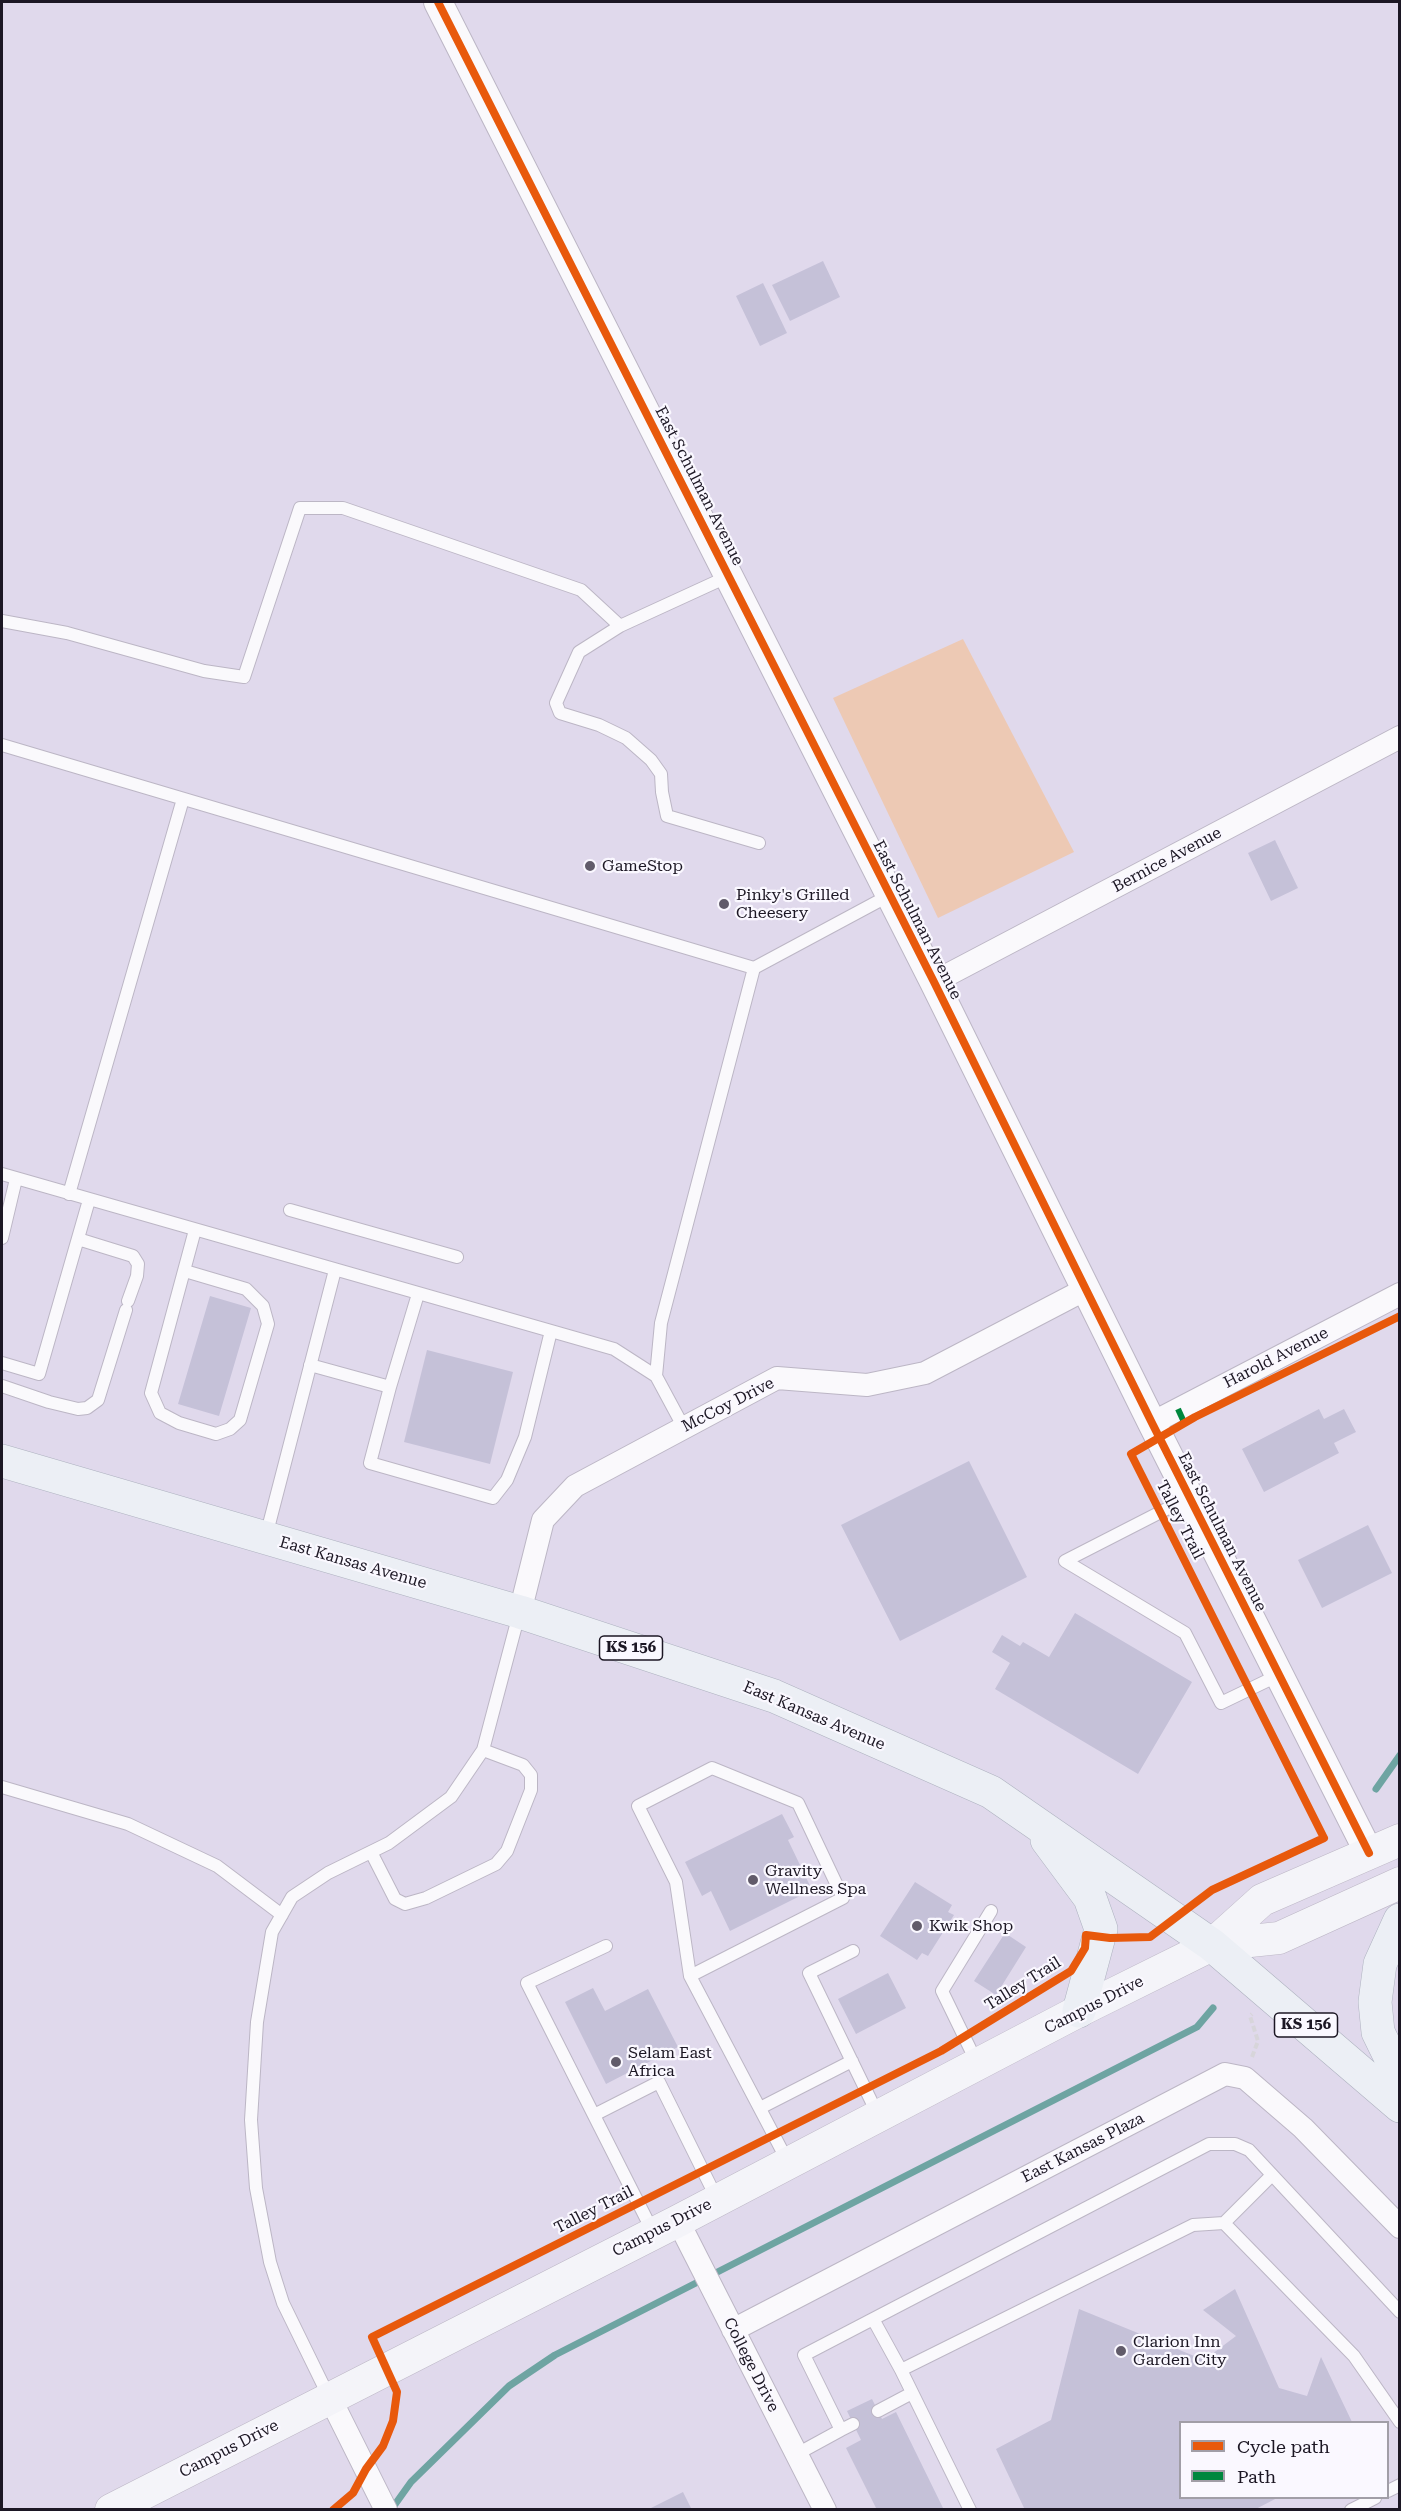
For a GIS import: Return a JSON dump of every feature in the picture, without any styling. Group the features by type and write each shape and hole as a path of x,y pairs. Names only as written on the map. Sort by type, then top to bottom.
{"main road":[{"name":"East Kansas Avenue","path":"2,1461 520,1612 774,1695 991,1792 1212,1945 1400,2106"},
{"path":"1035,1822 1090,1898 1101,1929 1079,2012"},
{"name":"Campus Drive","path":"111,2510 1212,1945 1262,1900 1400,1840"},
{"name":"Campus Drive","path":"1212,1945 1279,1938 1400,1883"},
{"path":"1400,1920 1380,1964 1376,2002 1378,2032 1400,2077"}],"street":[{"name":"East Schulman Avenue","path":"438,2 934,982 1152,1423 1369,1853"},
{"name":"Bernice Avenue","path":"934,982 1400,737"},
{"name":"McCoy Drive","path":"520,1612 543,1520 575,1486 777,1378 867,1385 925,1373 1086,1289"},
{"name":"Harold Avenue","path":"1152,1423 1400,1294"},
{"name":"East Kansas Plaza","path":"733,2330 1225,2074 1245,2078"},
{"path":"1245,2078 1303,2128 1400,2227"},
{"name":"College Drive","path":"665,2227 691,2249 825,2510"},
{"path":"330,2398 381,2500"}],"lane":[{"path":"2,621 68,633 204,671 244,677 300,508 343,508 581,590 620,626"},
{"path":"729,576 620,626 579,651 556,703 560,713 599,725 626,738 651,760 661,774 667,816 759,843"},
{"path":"2,745 754,968 890,896"},
{"path":"69,1194 183,799"},
{"path":"656,1376 661,1323 754,968"},
{"path":"2,1174 614,1350 656,1376 684,1428"},
{"path":"2,1238 16,1179"},
{"path":"2,1363 39,1374 89,1200"},
{"path":"290,1210 457,1257"},
{"path":"184,1271 246,1289 263,1306 268,1324 240,1419 230,1429 216,1434 179,1423 160,1413 151,1393 195,1230"},
{"path":"2,1386 78,1409 87,1408 98,1400 137,1276 138,1264 133,1256 78,1239"},
{"path":"265,1538 335,1270"},
{"path":"418,1294 370,1462 493,1498 507,1480 525,1437 551,1331"},
{"path":"310,1365 390,1387"},
{"path":"1190,1497 1065,1561 1185,1633 1221,1703 1280,1676"},
{"path":"330,2398 283,2303 270,2262 256,2188 251,2120 257,2022 272,1932 292,1897 327,1873 389,1843 451,1797 483,1750 520,1612"},
{"path":"371,1852 395,1899 405,1904 426,1898 496,1864 507,1851 531,1790 531,1775 523,1765 483,1750"},
{"path":"690,1976 843,1898 798,1803 712,1768 638,1806 676,1882 690,1976 789,2163"},
{"path":"2,1787 128,1824 217,1866 282,1915"},
{"path":"978,2064 942,1992 991,1911"},
{"path":"606,1946 527,1983 594,2115 665,2227"},
{"path":"853,1951 809,1973 879,2116"},
{"path":"760,2108 852,2061"},
{"path":"594,2115 659,2082 718,2200"},
{"path":"841,2430 804,2355 1209,2144 1235,2144 1249,2150 1400,2312"},
{"path":"901,2370 1193,2225 1224,2223 1272,2175"},
{"path":"1224,2223 1354,2356 1400,2421"},
{"path":"873,2319 901,2370 970,2510"},
{"path":"878,2411 912,2393"},
{"path":"797,2454 853,2424"},
{"path":"1351,2510 1373,2499"}],"path":[{"path":"1245,2078 1258,2041 1250,2016 1269,1993"}],"shaded area":[{"path":"963,639 1074,852 938,918 833,698"}],"building":[{"path":"823,261 840,297 790,321 772,285"},
{"path":"763,283 787,333 760,346 736,296"},
{"path":"1275,840 1298,888 1271,901 1248,853"},
{"path":"210,1296 251,1308 219,1416 178,1404"},
{"path":"427,1350 513,1372 490,1464 404,1442"},
{"path":"1319,1409 1324,1419 1344,1409 1356,1432 1334,1443 1339,1453 1264,1492 1242,1449"},
{"path":"969,1461 1027,1577 900,1641 841,1525"},
{"path":"1368,1525 1392,1573 1322,1608 1298,1560"},
{"path":"1075,1613 1192,1682 1138,1774 995,1689 1010,1663 992,1652 1002,1635 1020,1646 1023,1642 1049,1657"},
{"path":"782,1814 794,1837 788,1840 812,1890 730,1931 711,1891 702,1896 685,1862"},
{"name":"Kwik Shop","path":"915,1882 952,1905 948,1912 954,1915 928,1956 922,1953 917,1960 880,1936"},
{"path":"1005,1933 1026,1947 996,1995 974,1981"},
{"path":"888,1973 906,2008 856,2034 838,1999"},
{"path":"593,1988 605,2011 648,1989 678,2047 606,2084 565,2002"},
{"path":"1235,2289 1279,2388 1307,2396 1321,2357 1352,2421 1179,2421 1179,2499 1275,2499 1254,2510 1025,2510 996,2449 1051,2420 1079,2309 1204,2360 1236,2336 1203,2310"},
{"path":"872,2399 882,2419 896,2412 944,2510 877,2510 846,2448 861,2440 847,2411"},
{"path":"683,2492 692,2510 647,2510"}],"waterway":[{"path":"1376,1789 1400,1755"},
{"path":"391,2510 411,2482 509,2386 555,2355 1197,2027 1213,2008"}],"marked path":[{"path":"1178,1409 1184,1422"}],"cycle path":[{"name":"Talley Trail","path":"438,2 934,982 1152,1423 1369,1853"},
{"name":"Talley Trail","path":"333,2510 353,2493 366,2469 383,2446 393,2421 397,2392 372,2337 941,2051 1071,1971 1085,1948 1086,1935 1110,1938 1150,1937 1212,1890 1324,1838 1131,1454 1195,1417 1400,1316"}],"place":[{"name":"GameStop","path":"590,866"},
{"name":"Pinky's Grilled Cheesery","path":"724,904"},
{"name":"Gravity Wellness Spa","path":"753,1880"},
{"name":"Kwik Shop","path":"917,1926"},
{"name":"Selam East Africa","path":"616,2062"},
{"name":"Clarion Inn Garden City","path":"1121,2351"}]}
